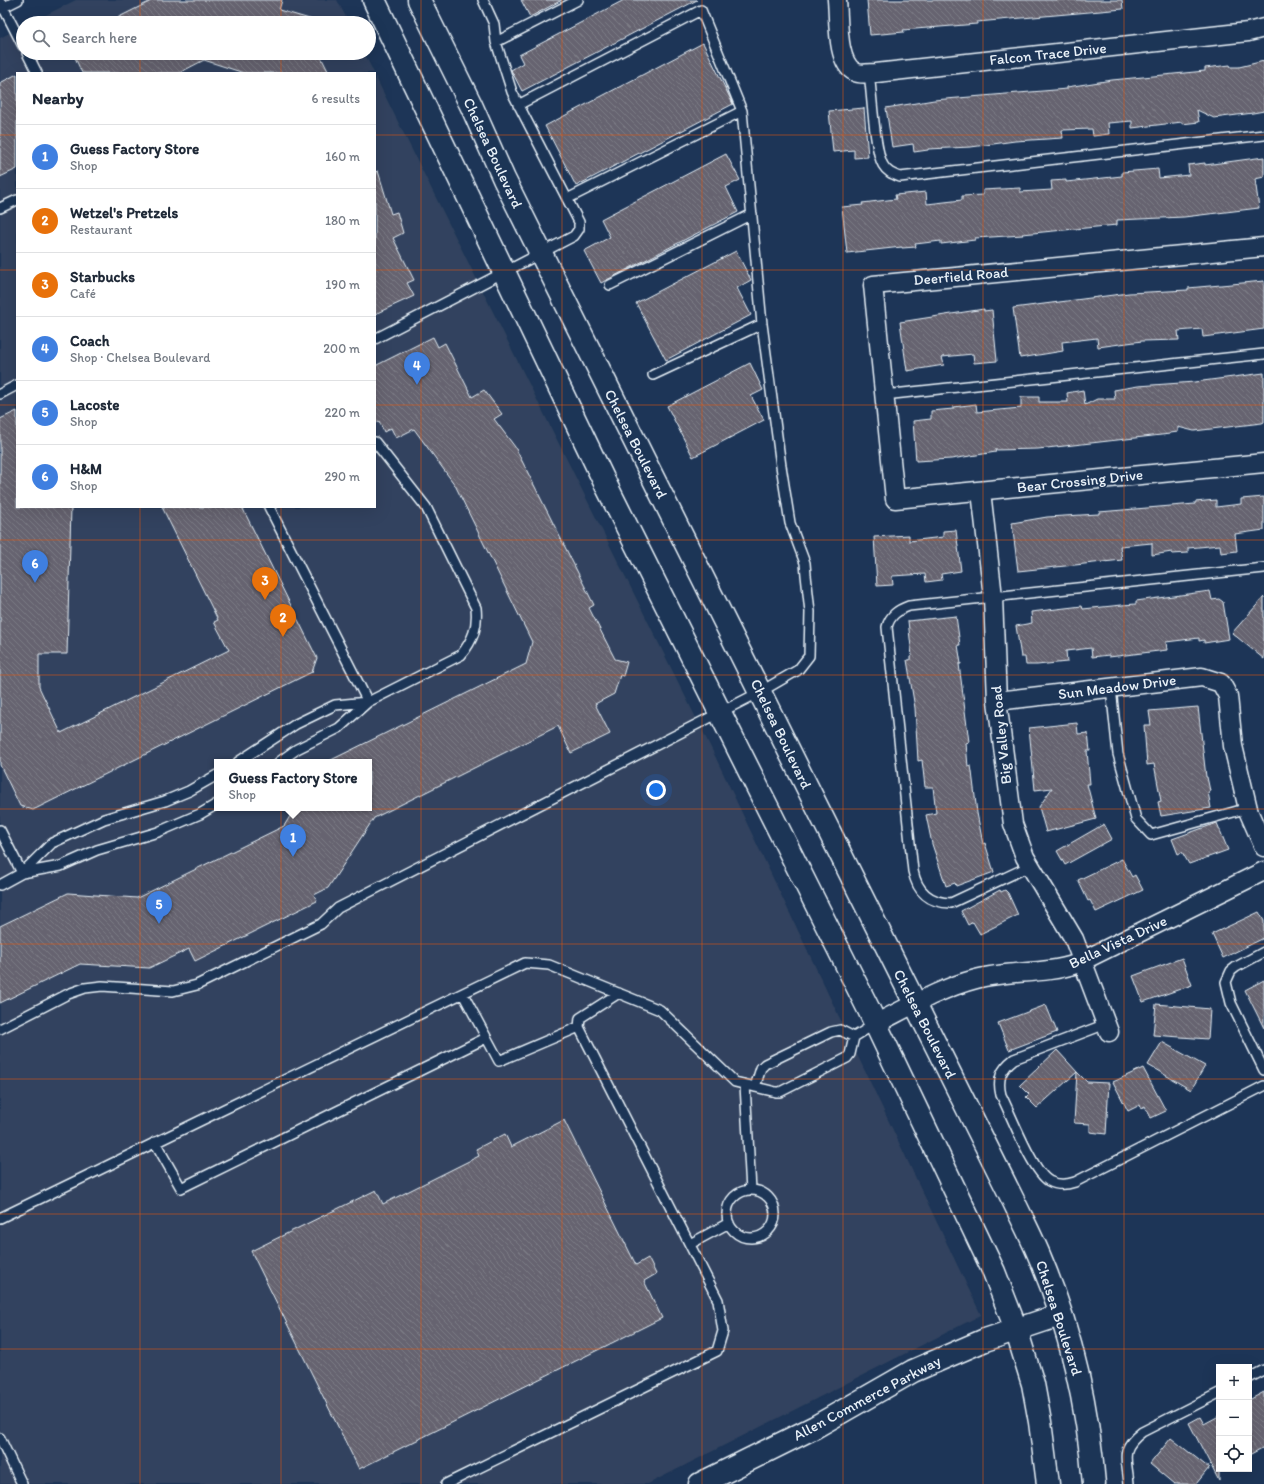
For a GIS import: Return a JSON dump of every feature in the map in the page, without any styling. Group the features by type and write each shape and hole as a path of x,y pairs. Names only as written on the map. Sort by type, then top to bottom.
{"main road":[{"path":"374,0 506,272 607,487 875,1024 985,1254 1016,1329 1033,1384 1040,1422 1048,1484"},
{"name":"Chelsea Boulevard","path":"419,0 541,254 1014,1202 1041,1261 1075,1364 1089,1436 1094,1484"},
{"name":"Allen Commerce Parkway","path":"700,1484 808,1430 913,1370 1016,1329 1060,1315"}],"street":[{"name":"Falcon Trace Drive","path":"837,0 842,54 848,68 856,73 869,73 1248,32 1264,28"},
{"name":"Deerfield Road","path":"895,499 873,285 1264,247"},
{"name":"Bear Crossing Drive","path":"895,499 1264,463"},
{"name":"Big Valley Road","path":"981,491 993,597 997,701 1012,818 1021,847 1030,866 1069,928 1108,1028"},
{"name":"Sun Meadow Drive","path":"997,701 1202,677 1221,683 1228,696 1234,746 1248,808"},
{"path":"1248,808 1264,847"},
{"name":"Bella Vista Drive","path":"875,1024 915,1004 975,979 1057,969 1082,961 1264,871"}],"lane":[{"path":"16,32 2,4 18,0"},
{"path":"376,338 541,254 574,236 579,229 579,222 512,92 496,42 494,24 483,0"},
{"path":"496,42 578,0"},
{"path":"0,1029 68,994 84,988 102,986 173,990 197,985 321,924 338,908 760,692 798,670 809,656 810,612 805,563 790,523 786,504 762,324 742,111 701,10 518,105"},
{"path":"30,60 36,72"},
{"path":"869,73 878,149 882,164 889,172 900,177 1264,135"},
{"path":"567,199 742,111"},
{"path":"0,208 16,200"},
{"path":"610,285 752,214"},
{"path":"653,375 762,324"},
{"path":"884,395 1264,354"},
{"path":"0,394 16,386"},
{"path":"283,759 297,749 339,728 368,702 461,655 470,643 475,632 478,620 476,608 426,507 376,443"},
{"path":"270,508 368,702"},
{"path":"1030,866 951,904 937,902 924,895 917,886 913,871 888,635 889,621 896,612 909,606 1264,568"},
{"path":"1111,688 1118,754 1136,819 1151,835 1248,808"},
{"path":"243,759 296,724 335,705 368,702"},
{"path":"0,885 22,873 52,843 104,819 165,801 189,791 214,777"},
{"path":"22,873 62,866 97,850 158,832 200,814 214,806"},
{"path":"0,830 22,873"},
{"path":"1264,952 1236,967 1231,971 1226,982 1231,1003 1264,1070"},
{"path":"0,1218 525,963 549,965 660,1010 735,1082 780,1092 847,1058 854,1037 875,1024"},
{"path":"446,1484 717,1351 724,1331 718,1300 579,1028 580,1018 619,993"},
{"path":"463,994 499,1061 579,1028"},
{"path":"1108,1028 1018,1058 1007,1064 1000,1075 999,1087 1001,1095 1035,1165 1044,1177 1057,1184 1063,1185 1075,1182 1264,1086"},
{"path":"755,1087 761,1068 764,1064 831,1032 840,1030 854,1037"},
{"path":"155,1142 181,1188 486,1038"},
{"path":"745,1085 751,1190"},
{"path":"751,1190 766,1195 774,1208 775,1216 769,1231 755,1238 747,1238 739,1235 729,1223 727,1216 731,1201 743,1192 751,1190"},
{"path":"690,1244 729,1223"},
{"path":"1252,1376 1264,1370"},
{"path":"1129,1484 1125,1452 1131,1441 1142,1432 1216,1395"},
{"path":"0,1438 22,1484"}],"shaded area":[{"path":"76,0 337,0 345,16 44,16"},
{"path":"16,30 16,60 368,60 374,72 16,72 16,508 376,508 376,78 713,752 981,1315 648,1484 0,1484 0,38"}],"building":[{"path":"153,0 282,0 279,10 299,16 121,16"},
{"path":"521,0 562,0 530,17"},
{"path":"624,0 697,0 522,91 511,70 523,63 519,55"},
{"path":"867,0 1122,0 1123,9 977,22 977,24 903,30 904,32 870,35"},
{"path":"703,43 733,104 576,186 545,126"},
{"path":"76,60 204,60 181,72 82,72"},
{"path":"204,60 322,60 328,72 241,72"},
{"path":"1264,61 1264,111 1214,118 1197,110 1199,122 1182,124 1182,122 1132,128 1132,121 1108,123 1109,134 1093,136 1092,129 1062,130 1063,138 1015,141 971,147 928,149 914,152 913,144 892,147 886,108 934,100 1067,89 1067,87 1112,80 1205,71 1205,68 1230,65 1231,67 1239,67"},
{"path":"16,75 16,169 0,177 0,83"},
{"path":"864,108 868,157 854,158 854,150 833,152 829,111"},
{"path":"726,154 740,180 726,187 738,212 601,283 584,251 610,237 601,219"},
{"path":"1264,157 1264,177 1255,179 1259,208 1184,217 1117,220 1117,225 1022,234 1023,235 975,238 975,240 941,244 941,241 915,244 916,247 902,247 847,253 842,207 896,199 895,195 926,192 927,204 962,200 962,196 983,195 983,190 1020,188 1020,192 1052,190 1051,181 1066,180 1066,182 1122,176 1122,172 1158,169 1159,178 1189,175 1188,165 1205,163 1205,165"},
{"path":"378,171 391,214 397,212 403,233 393,238 414,280 407,283 414,296 376,314 376,172"},
{"path":"736,251 751,280 737,288 751,315 666,360 636,303"},
{"path":"1264,281 1264,329 1203,337 1202,329 1178,331 1179,340 1142,341 1098,347 1097,338 1062,342 1063,351 1020,358 1013,308 1129,293 1188,290 1188,288"},
{"path":"984,309 984,311 992,310 997,361 974,363 973,354 942,357 944,365 907,371 900,322"},
{"path":"433,337 438,347 445,343 472,397 484,390 502,414 494,419 515,447 594,605 589,608 615,659 627,662 623,676 620,675 614,694 595,704 610,734 571,753 558,726 374,818 328,888 314,895 317,901 195,961 189,949 149,968 80,964 0,1003 0,926 68,893 137,898 284,826 293,811 372,811 372,759 333,759 526,664 532,642 455,485 414,429 396,438 391,428 384,432 379,421 376,422 376,366"},
{"path":"750,363 763,390 751,396 764,420 693,457 667,406"},
{"path":"1264,373 1264,422 1262,423 1194,431 1178,427 1178,432 1170,434 1038,449 995,450 996,452 951,459 916,461 913,421 931,419 931,411 953,409 953,407 976,404 977,412 1021,408 1021,397 1039,397 1039,402 1068,402 1067,393 1083,390 1085,405 1097,399 1115,399 1114,390 1138,386 1195,382"},
{"path":"16,411 16,508 71,508 67,654 39,654 39,687 61,733 229,650 214,622 218,620 162,508 242,508 317,658 312,672 33,810 20,806 0,765 0,419"},
{"path":"1264,497 1264,530 1235,534 1237,551 1221,553 1220,545 1188,548 1188,553 1172,554 1172,552 1152,555 1152,543 1120,546 1122,560 1018,571 1012,523 1047,517 1099,514 1099,512 1195,504 1195,502 1216,500 1216,507 1241,504 1241,499"},
{"path":"956,530 961,571 941,574 942,580 926,582 925,574 892,576 893,585 877,586 874,537 909,535 909,541 943,537 943,531"},
{"path":"1210,591 1212,600 1219,599 1223,602 1229,639 1204,643 1204,640 1199,641 1199,638 1166,642 1167,650 1109,657 1109,655 1092,657 1091,648 1066,651 1067,662 1037,665 1026,665 1025,657 1021,657 1016,626 1032,623 1031,612 1082,606 1083,609 1136,604 1136,601"},
{"path":"1264,597 1264,659 1232,633"},
{"path":"956,616 960,645 958,645 961,664 959,664 969,742 966,743 968,767 971,766 977,813 983,844 985,843 994,872 956,886 955,883 946,886 932,844 926,815 936,813 933,787 925,787 922,760 918,761 915,708 907,660 910,660 910,657 912,656 908,621"},
{"path":"1198,707 1211,808 1161,816 1158,802 1161,801 1154,764 1147,765 1144,725 1151,725 1149,711"},
{"path":"1077,723 1078,734 1088,733 1090,751 1087,751 1090,784 1087,784 1096,819 1046,832 1039,807 1052,788 1035,790 1029,728"},
{"path":"1217,823 1228,850 1189,864 1182,852 1178,854 1172,839"},
{"path":"1104,824 1112,839 1065,865 1057,851"},
{"path":"1122,859 1132,877 1135,875 1143,890 1096,912 1090,900 1088,901 1078,880"},
{"path":"1000,890 1001,892 1005,890 1008,893 1018,915 980,934 973,922 968,925 961,911"},
{"path":"1259,912 1264,921 1264,938 1223,958 1212,934"},
{"path":"1182,958 1192,985 1143,1002 1133,976"},
{"path":"1264,980 1264,1028 1245,990"},
{"path":"1156,1004 1210,1009 1208,1039 1153,1035"},
{"path":"1046,1005 1057,1032 1009,1050 998,1023"},
{"path":"1162,1042 1205,1066 1191,1090 1148,1065"},
{"path":"1057,1050 1077,1072 1037,1108 1026,1097 1029,1094 1020,1085"},
{"path":"1143,1068 1166,1111 1151,1118 1145,1106 1141,1108 1140,1105 1128,1111 1113,1082"},
{"path":"1077,1072 1087,1082 1109,1083 1106,1134 1090,1132 1090,1124 1074,1123"},
{"path":"564,1120 636,1265 648,1258 656,1274 644,1281 662,1318 359,1469 251,1251 376,1190 383,1204 479,1156 476,1149 505,1134 511,1147"},
{"path":"1264,1392 1264,1447 1252,1453 1252,1400 1252,1398"},
{"path":"1200,1417 1204,1424 1216,1418 1216,1472 1219,1472 1219,1481 1189,1423"},
{"path":"1171,1438 1209,1468 1196,1484 1174,1484 1150,1464"}],"place":[{"name":"Coach","path":"417,385"},
{"name":"H&M","path":"35,583"},
{"name":"Starbucks","path":"265,600"},
{"name":"Wetzel's Pretzels","path":"283,637"},
{"name":"Guess Factory Store","path":"293,857"},
{"name":"Lacoste","path":"159,924"}]}
